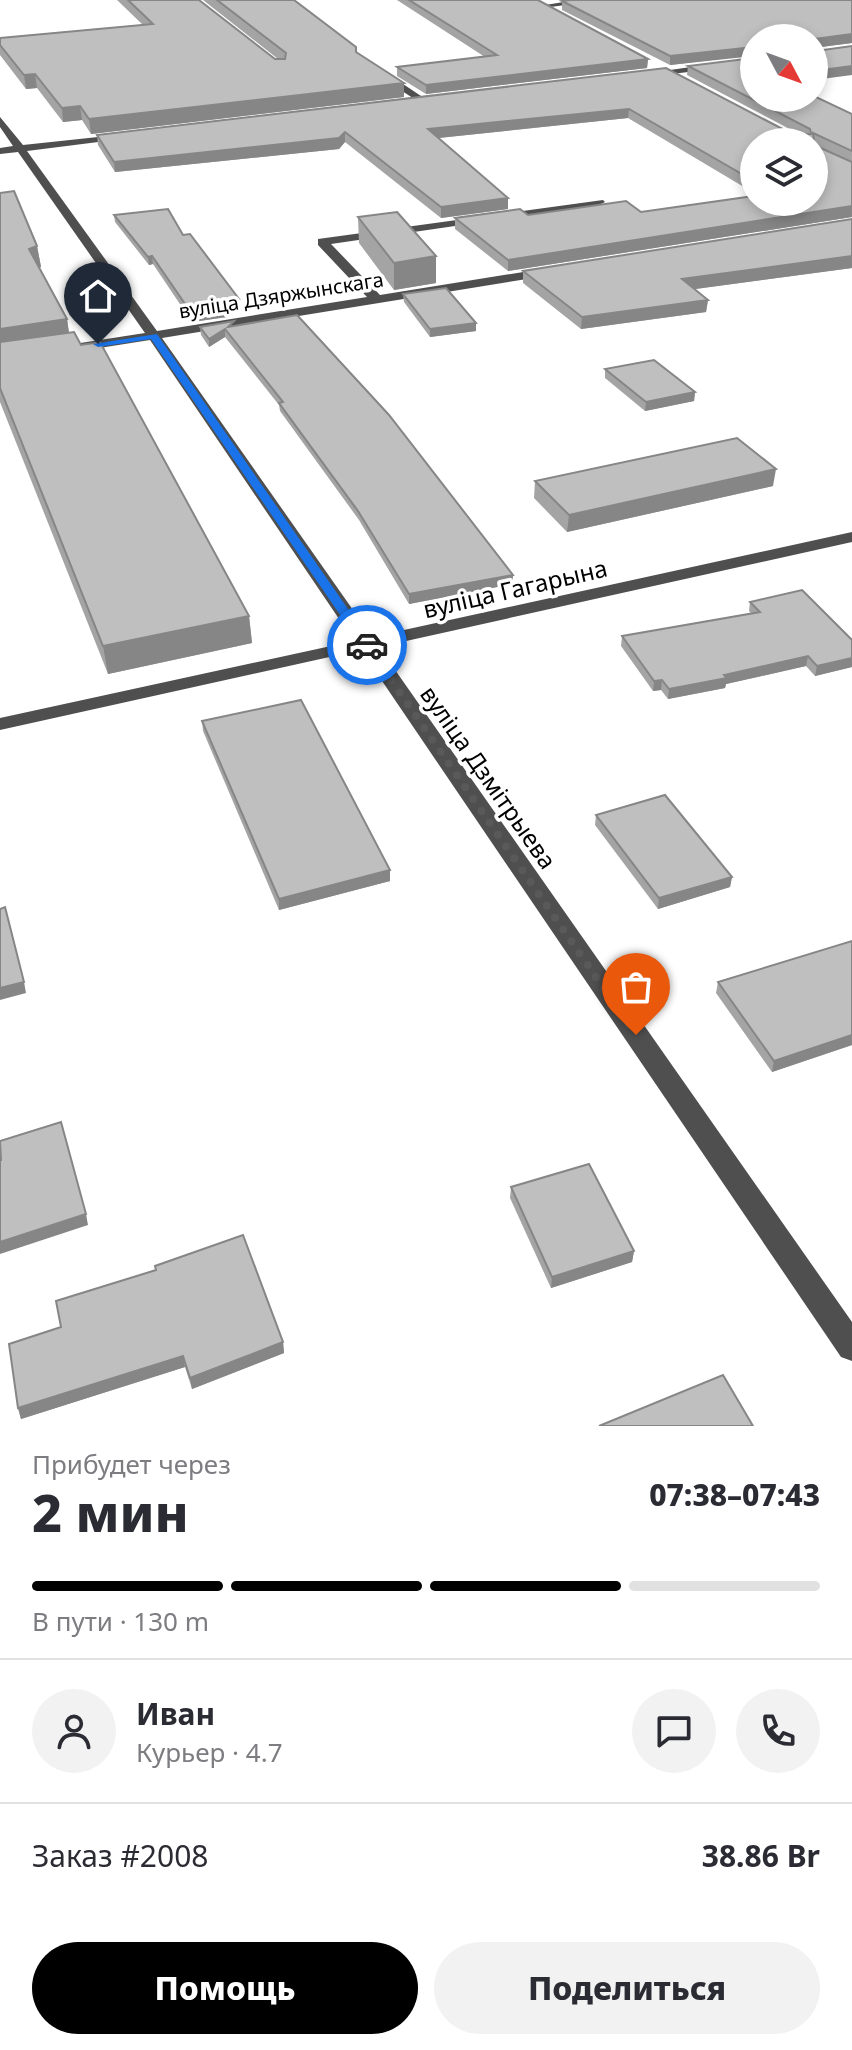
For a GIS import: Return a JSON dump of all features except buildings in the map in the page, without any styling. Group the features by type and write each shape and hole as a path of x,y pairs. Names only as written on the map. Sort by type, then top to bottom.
{"street":[{"path":"531,0 556,13"},
{"path":"543,6 599,0"},
{"path":"633,75 740,63"},
{"path":"650,64 677,79"},
{"path":"373,69 422,100"},
{"path":"406,102 437,98"},
{"name":"вуліца Дзмітрыева","path":"0,120 154,336 852,1347"},
{"path":"0,151 129,135"},
{"path":"377,300 322,242 599,202"},
{"name":"вуліца Дзяржынскага","path":"56,351 561,270"},
{"name":"вуліца Гагарына","path":"0,724 852,537"}],"way so far":[{"path":"367,645 636,1035"}],"route":[{"path":"98,344 154,336 367,645"}]}
